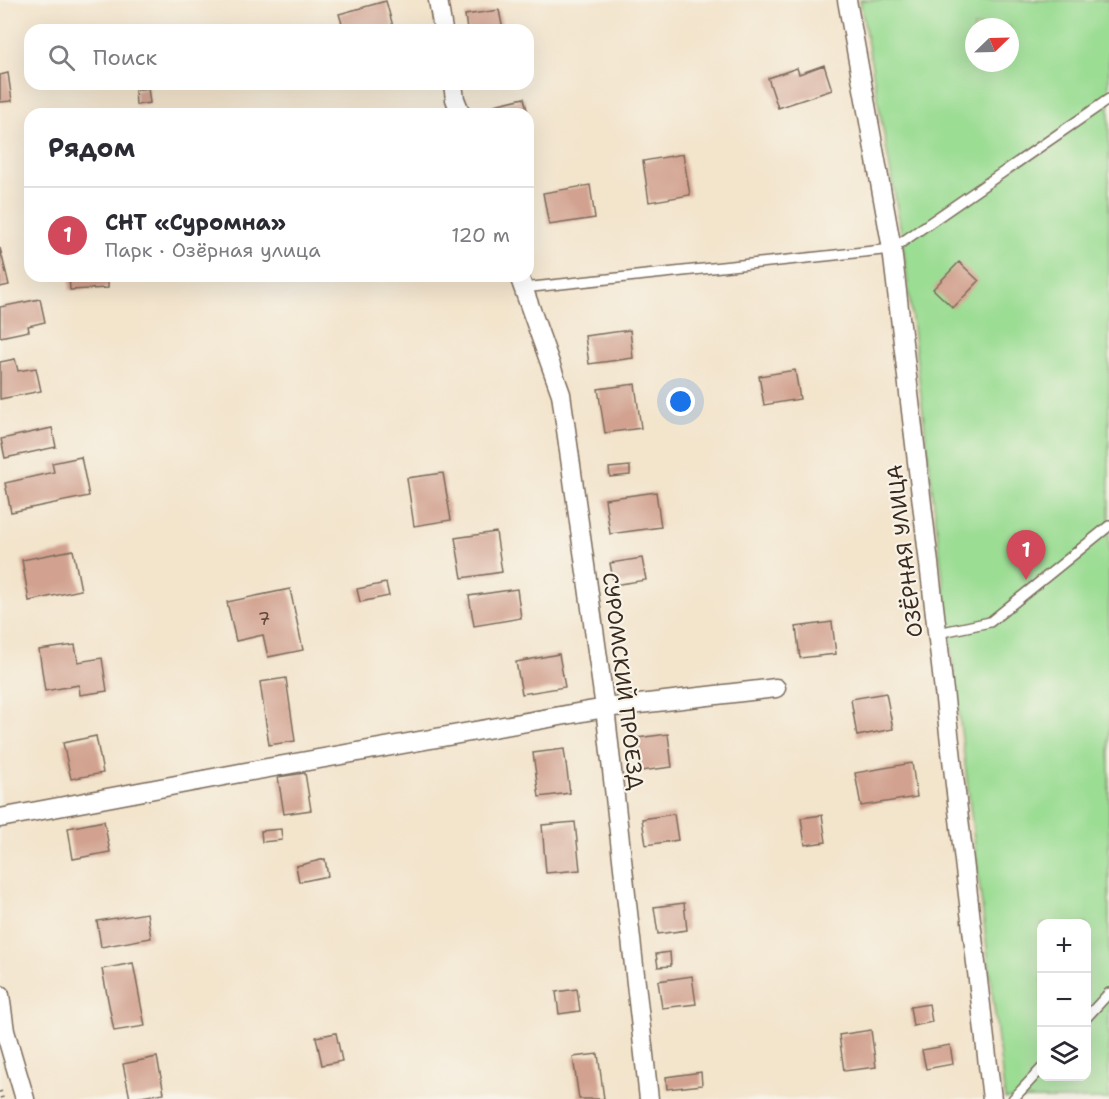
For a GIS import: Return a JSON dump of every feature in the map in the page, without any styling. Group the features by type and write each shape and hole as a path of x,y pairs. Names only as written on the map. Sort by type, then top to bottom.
{"street":[{"path":"438,0 443,24"},
{"name":"ОЗЁРНАЯ УЛИЦА","path":"847,0 892,249 992,1099"},
{"path":"454,90 459,108"},
{"name":"СУРОМСКИЙ ПРОЕЗД","path":"521,282 561,394 605,708 649,1099"},
{"path":"0,818 605,708 776,688"},
{"path":"0,995 2,1031 25,1099"}],"lane":[{"path":"534,281 892,249 1109,99"},
{"path":"938,633 990,622 1109,526"},
{"path":"1091,1013 1109,993"},
{"path":"1013,1099 1037,1072"}],"path":[{"path":"0,1091 2,1099"}],"green space":[{"path":"860,0 1109,0 1109,1099 1005,1099 902,236"}],"building":[{"path":"386,1 392,24 342,24 339,14"},
{"path":"499,10 502,24 466,24 465,15"},
{"path":"824,65 832,90 778,108 768,78 797,68 799,74"},
{"path":"8,73 12,101 0,102 0,75"},
{"path":"135,90 148,90 150,103 136,105"},
{"path":"524,98 526,108 495,108 494,105"},
{"path":"683,154 690,195 649,202 643,161"},
{"path":"590,185 595,218 549,225 543,193"},
{"path":"0,248 9,285 0,287"},
{"path":"959,262 979,281 953,308 933,289"},
{"path":"69,282 108,282 108,288 70,290"},
{"path":"40,299 45,322 28,326 29,331 0,337 0,307"},
{"path":"630,330 633,358 589,364 585,336"},
{"path":"15,359 18,371 36,368 41,391 0,399 0,362"},
{"path":"795,370 800,399 764,405 759,376"},
{"path":"635,384 641,428 605,433 598,389"},
{"path":"52,428 56,447 5,458 1,439"},
{"path":"81,457 89,496 11,512 5,483 54,472 52,463"},
{"path":"630,466 630,475 610,477 609,468"},
{"path":"443,473 451,520 414,526 407,478"},
{"path":"656,492 661,527 610,534 605,499"},
{"path":"496,532 502,572 462,578 455,538"},
{"path":"73,550 81,590 29,601 22,560"},
{"path":"642,558 646,580 614,585 610,563"},
{"path":"386,583 389,596 360,602 357,589"},
{"path":"290,589 303,650 268,657 263,635 236,641 227,602"},
{"path":"517,589 521,618 474,626 469,596"},
{"path":"832,622 836,654 800,658 796,627"},
{"path":"75,645 78,662 102,658 107,691 80,695 79,685 45,691 39,650"},
{"path":"559,654 565,687 522,694 516,662"},
{"path":"286,678 295,741 269,745 260,682"},
{"path":"886,693 893,729 857,736 851,699"},
{"path":"668,734 672,767 641,771 637,738"},
{"path":"96,736 103,773 71,779 63,743"},
{"path":"564,749 570,793 539,797 533,753"},
{"path":"912,763 917,797 861,806 855,773"},
{"path":"305,773 311,810 284,814 278,777"},
{"path":"674,814 678,840 646,845 642,819"},
{"path":"822,815 826,842 805,845 801,818"},
{"path":"104,821 110,852 73,859 68,828"},
{"path":"575,822 580,870 546,873 542,825"},
{"path":"281,829 282,840 262,842 261,831"},
{"path":"325,859 328,876 299,882 296,866"},
{"path":"684,903 687,930 658,934 654,907"},
{"path":"147,913 151,938 101,947 97,921"},
{"path":"670,952 671,966 658,967 656,954"},
{"path":"133,963 145,1026 114,1031 102,969"},
{"path":"692,976 696,1004 662,1008 658,981"},
{"path":"577,989 580,1011 559,1014 556,992"},
{"path":"929,1004 932,1022 913,1026 910,1007"},
{"path":"871,1030 876,1067 844,1071 839,1035"},
{"path":"336,1033 342,1061 322,1065 316,1037"},
{"path":"950,1045 953,1064 926,1069 922,1050"},
{"path":"598,1054 604,1099 579,1099 573,1057"},
{"path":"157,1057 164,1093 130,1099 123,1064"},
{"path":"701,1072 702,1085 667,1089 666,1077"}],"place":[{"name":"СНТ «Суромна»","path":"1026,580"}]}
